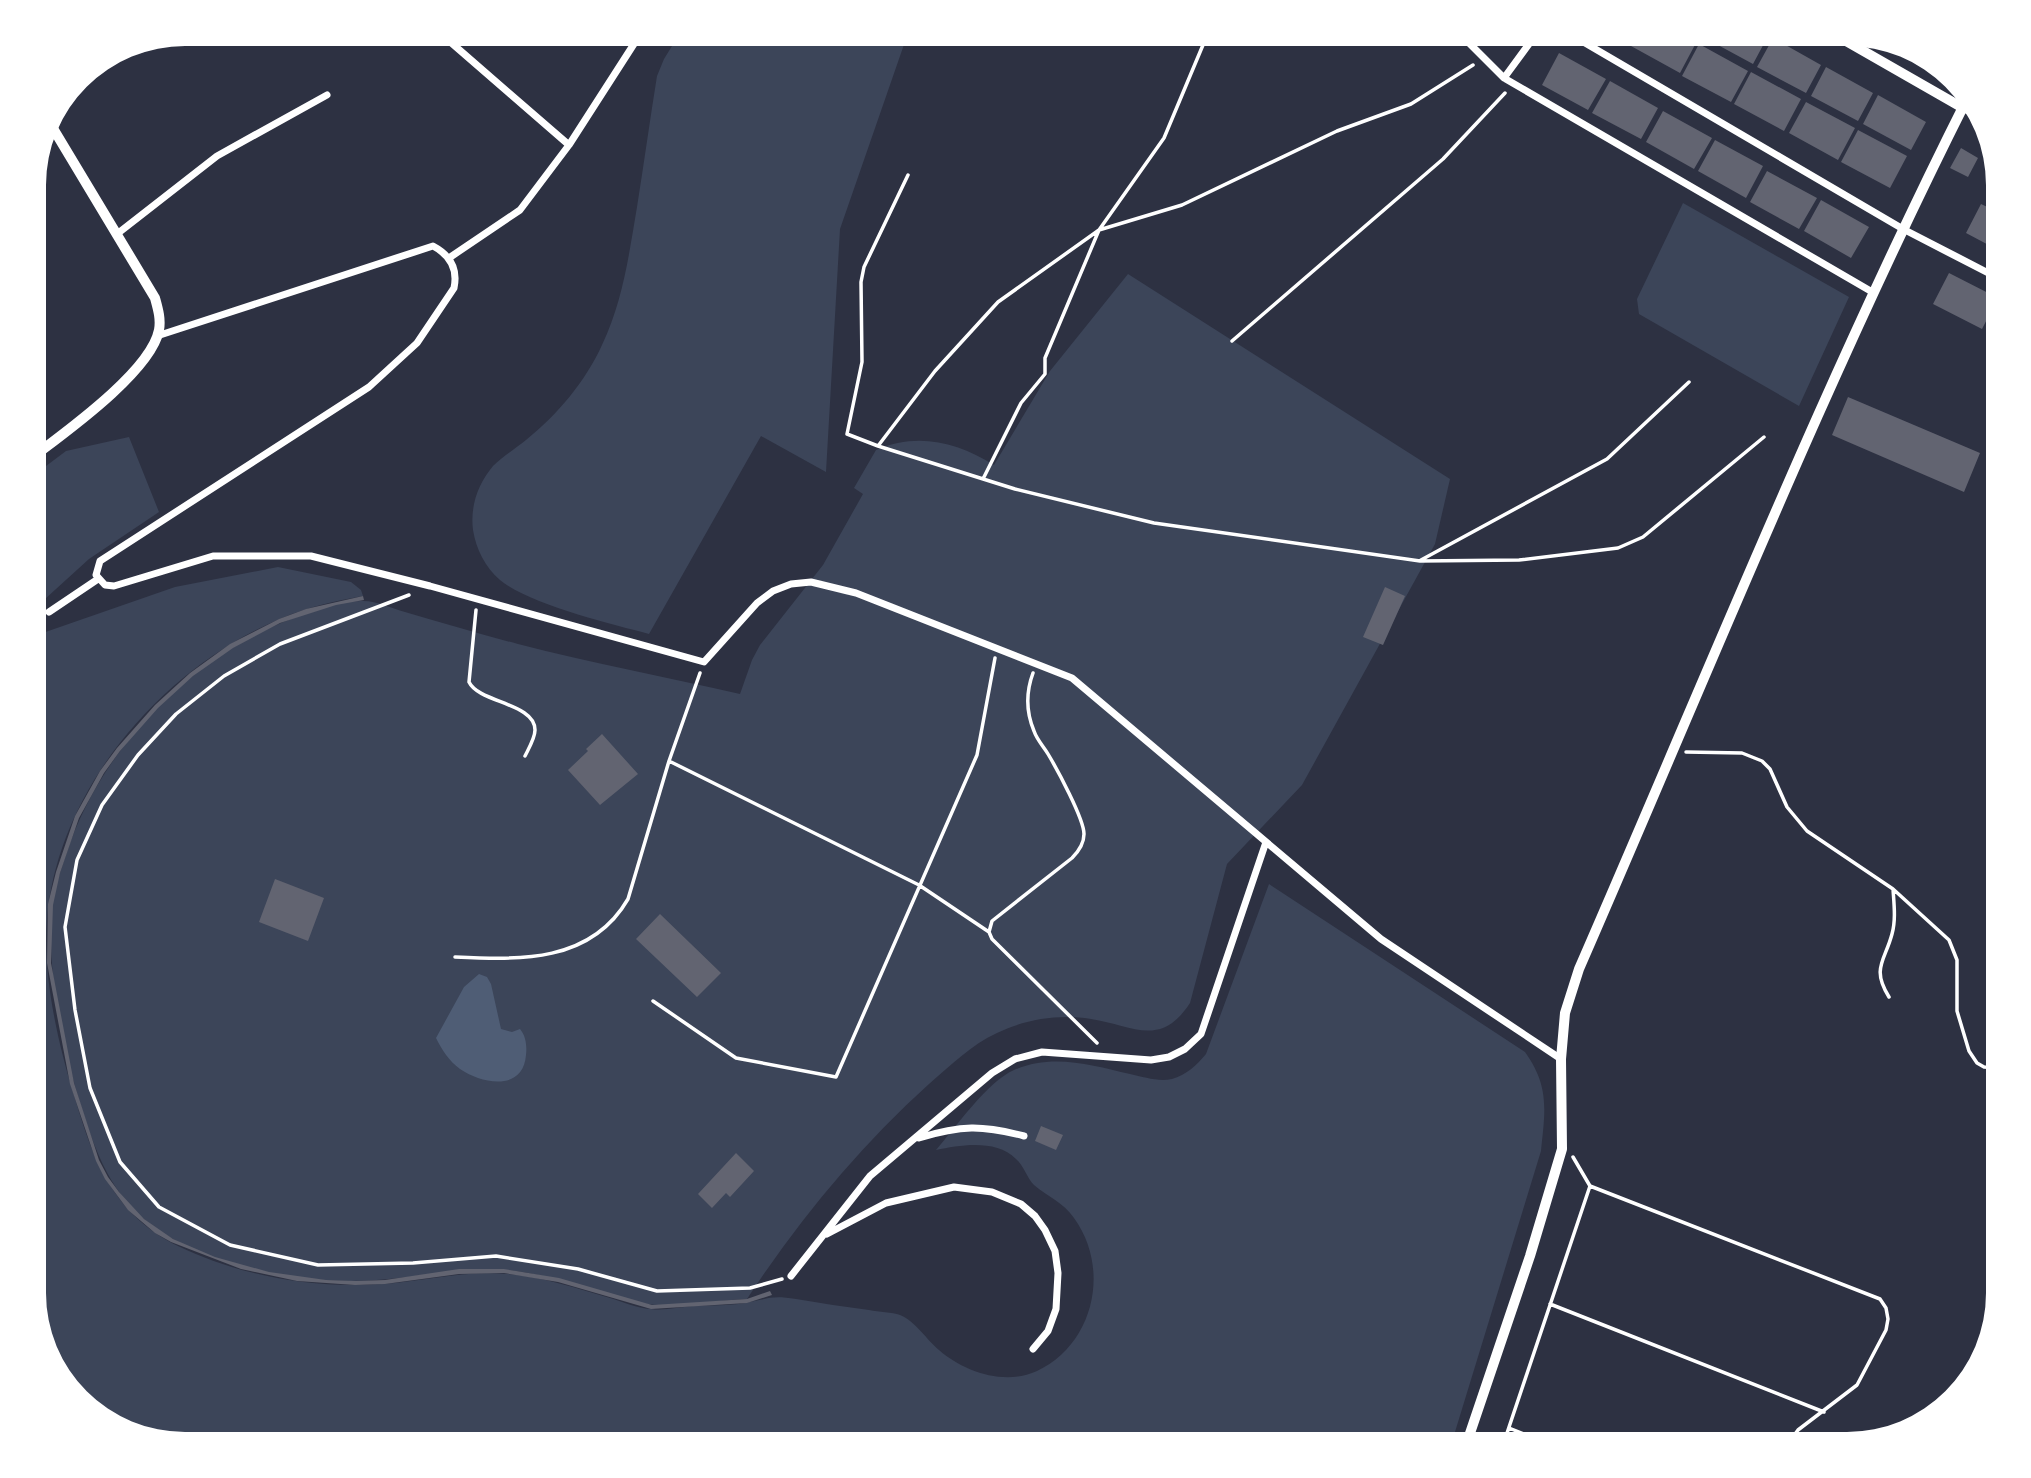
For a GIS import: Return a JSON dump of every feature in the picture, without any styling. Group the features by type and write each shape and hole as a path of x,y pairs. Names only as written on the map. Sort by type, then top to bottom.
{"street":[{"path":"455,46 569,145"},
{"path":"449,258 520,210 569,145 633,46"},
{"path":"1472,46 1504,78 1874,293"},
{"path":"1504,78 1527,46"},
{"path":"1591,46 1903,229 1985,271"},
{"path":"1864,47 1955,99"},
{"path":"117,234 217,156 327,95"},
{"path":"1470,1432 1530,1256 1562,1149 1564,1013 1579,969 1816,420 1903,229 1963,108"},
{"path":"46,447 89,415 128,377 154,345 160,313 155,298 56,132"},
{"path":"157,336 433,246 449,258 456,278 454,288 417,343 379,379 100,561 96,570 97,579 105,585 114,586 213,556 311,556 704,662 765,597 791,584 811,582 856,593 1072,678 1381,939 1562,1059"},
{"path":"49,611 97,579"},
{"path":"791,1276 870,1176 992,1073 1015,1059 1042,1052 1151,1060 1169,1057 1185,1049 1200,1034 1266,842"},
{"path":"913,1139 950,1128 988,1127 1024,1136"},
{"path":"823,1236 886,1203 954,1187 992,1192 1021,1204 1035,1216 1045,1230 1055,1251 1058,1273 1056,1308 1048,1331 1032,1349"}],"path":[{"path":"983,479 1021,403 1045,374 1045,358 1098,230 1164,138 1203,46"},
{"path":"878,446 935,371 998,302 1098,230 1182,205 1337,131 1411,104 1484,58"},
{"path":"1232,341 1443,159 1514,83"},
{"path":"908,174 864,267 861,282 862,362 847,434 1015,489 1154,523 1420,561 1519,559 1618,548 1643,537 1764,437"},
{"path":"1420,561 1607,459 1689,382"},
{"path":"430,586 280,644 225,676 176,714 138,755 102,805 77,860 65,928 75,1010 90,1088 120,1162 159,1207 230,1245 318,1265 412,1263 496,1256 578,1269 657,1291 750,1288 791,1276"},
{"path":"477,599 469,682 475,691 522,712 531,719 535,730 525,756"},
{"path":"653,1001 736,1058 836,1077 976,755 997,649"},
{"path":"455,957 512,960 568,950 604,930 618,916 628,899 669,761 704,662"},
{"path":"989,932 992,921 1079,851 1084,835 1079,818 1050,756 1034,732 1027,704 1029,684 1036,664"},
{"path":"1674,752 1742,753 1762,761 1770,769 1787,807 1807,831 1893,889 1949,940 1957,960 1957,1012 1969,1051 1977,1063 1985,1067"},
{"path":"669,761 919,885 989,932 992,939 1111,1057"},
{"path":"1889,997 1880,977 1880,966 1893,931 1893,889"},
{"path":"1562,1136 1590,1186 1880,1299 1886,1308 1886,1330 1857,1385 1797,1432"},
{"path":"1508,1432 1590,1186"},
{"path":"1550,1304 1824,1412"},
{"path":"1509,1428 1519,1432"}],"shaded area":[{"path":"672,46 903,46 840,229 826,472 761,436 649,634 549,605 513,589 500,580 486,563 476,544 473,512 479,488 493,466 538,430 570,397 595,359 609,328 628,260 657,76"},
{"path":"1683,203 1849,297 1799,406 1639,314 1637,299"},
{"path":"1128,274 1450,479 1435,544 1302,785 1227,864 1190,1003 1179,1017 1168,1026 1156,1030 1132,1029 1091,1019 1043,1019 1008,1028 979,1043 903,1108 854,1159 809,1213 747,1299 647,1304 542,1276 491,1269 359,1281 295,1277 230,1263 199,1252 171,1238 132,1208 111,1180 103,1164 89,1130 72,1074 53,979 52,908 66,855 81,817 101,780 125,745 184,683 253,636 316,610 352,601 366,601 546,651 740,694 760,645 823,565 863,494 854,488 876,450 907,442 936,442 966,450 994,465 1050,371"},
{"path":"129,437 159,512 89,559 46,598 46,466 66,451"},
{"path":"278,567 351,582 361,590 363,596 332,602 282,618 238,640 197,667 158,700 124,738 95,779 72,824 55,870 46,940 46,632 175,587"},
{"path":"1269,884 1525,1052 1539,1077 1544,1100 1541,1151 1455,1432 157,1430 123,1418 93,1398 69,1371 50,1330 46,1303 46,940 49,985 68,1075 98,1163 122,1201 137,1218 178,1246 252,1273 303,1282 356,1285 398,1283 476,1273 508,1274 559,1283 635,1306 661,1310 732,1305 780,1297 900,1315 949,1358 985,1374 1012,1377 1037,1371 1056,1359 1072,1343 1084,1324 1091,1304 1094,1282 1092,1260 1085,1238 1070,1212 1034,1185 1019,1162 1008,1153 999,1148 978,1145 936,1150 993,1084 1014,1070 1028,1065 1072,1062 1162,1080 1172,1079 1191,1069 1206,1054"},
{"path":"479,974 487,977 491,984 501,1029 512,1032 520,1029 525,1038 523,1067 518,1075 510,1080 490,1081 460,1069 443,1051 436,1038 464,987"}],"building":[{"path":"1631,46 1694,46 1680,73"},
{"path":"1698,46 1748,71 1731,102 1682,76"},
{"path":"1720,46 1763,46 1753,64"},
{"path":"1769,46 1787,46 1821,65 1806,93 1757,67"},
{"path":"1559,53 1606,79 1588,110 1542,85"},
{"path":"1826,67 1873,93 1858,121 1811,96"},
{"path":"1751,72 1801,99 1784,131 1734,104"},
{"path":"1610,81 1658,108 1641,139 1592,113"},
{"path":"1878,95 1926,122 1911,150 1863,124"},
{"path":"1806,102 1855,128 1838,160 1789,133"},
{"path":"1663,111 1712,138 1694,169 1646,142"},
{"path":"1858,130 1907,156 1890,188 1841,162"},
{"path":"1715,140 1763,166 1746,198 1698,171"},
{"path":"1961,148 1978,158 1968,177 1950,168"},
{"path":"1767,171 1817,198 1799,229 1750,202"},
{"path":"1821,200 1869,227 1851,258 1804,231"},
{"path":"1981,204 1985,206 1985,243 1966,233"},
{"path":"1949,273 1985,291 1985,323 1982,329 1933,304"},
{"path":"1848,397 1980,453 1964,492 1832,435"},
{"path":"1385,587 1405,596 1383,645 1363,637"},
{"path":"363,596 364,600 336,605 280,623 233,648 193,676 158,708 120,751 104,773 79,818 60,873 53,905 51,963 74,1083 99,1160 108,1177 144,1219 173,1239 215,1257 269,1272 356,1281 385,1280 459,1269 504,1269 559,1278 652,1305 747,1299 770,1291 772,1295 747,1303 651,1309 558,1282 504,1273 459,1274 385,1284 297,1281 241,1269 171,1242 155,1233 128,1210 105,1179 96,1161 70,1084 47,963 48,904 75,816 100,771 117,748 155,705 190,673 230,644 279,619 306,609"},
{"path":"602,734 638,774 600,805 568,770"},
{"path":"275,879 324,898 308,941 259,922"},
{"path":"660,914 721,973 697,997 636,939"},
{"path":"1041,1126 1063,1135 1056,1150 1035,1141"},
{"path":"736,1153 754,1171 730,1197 726,1193 712,1208 698,1194"}]}
